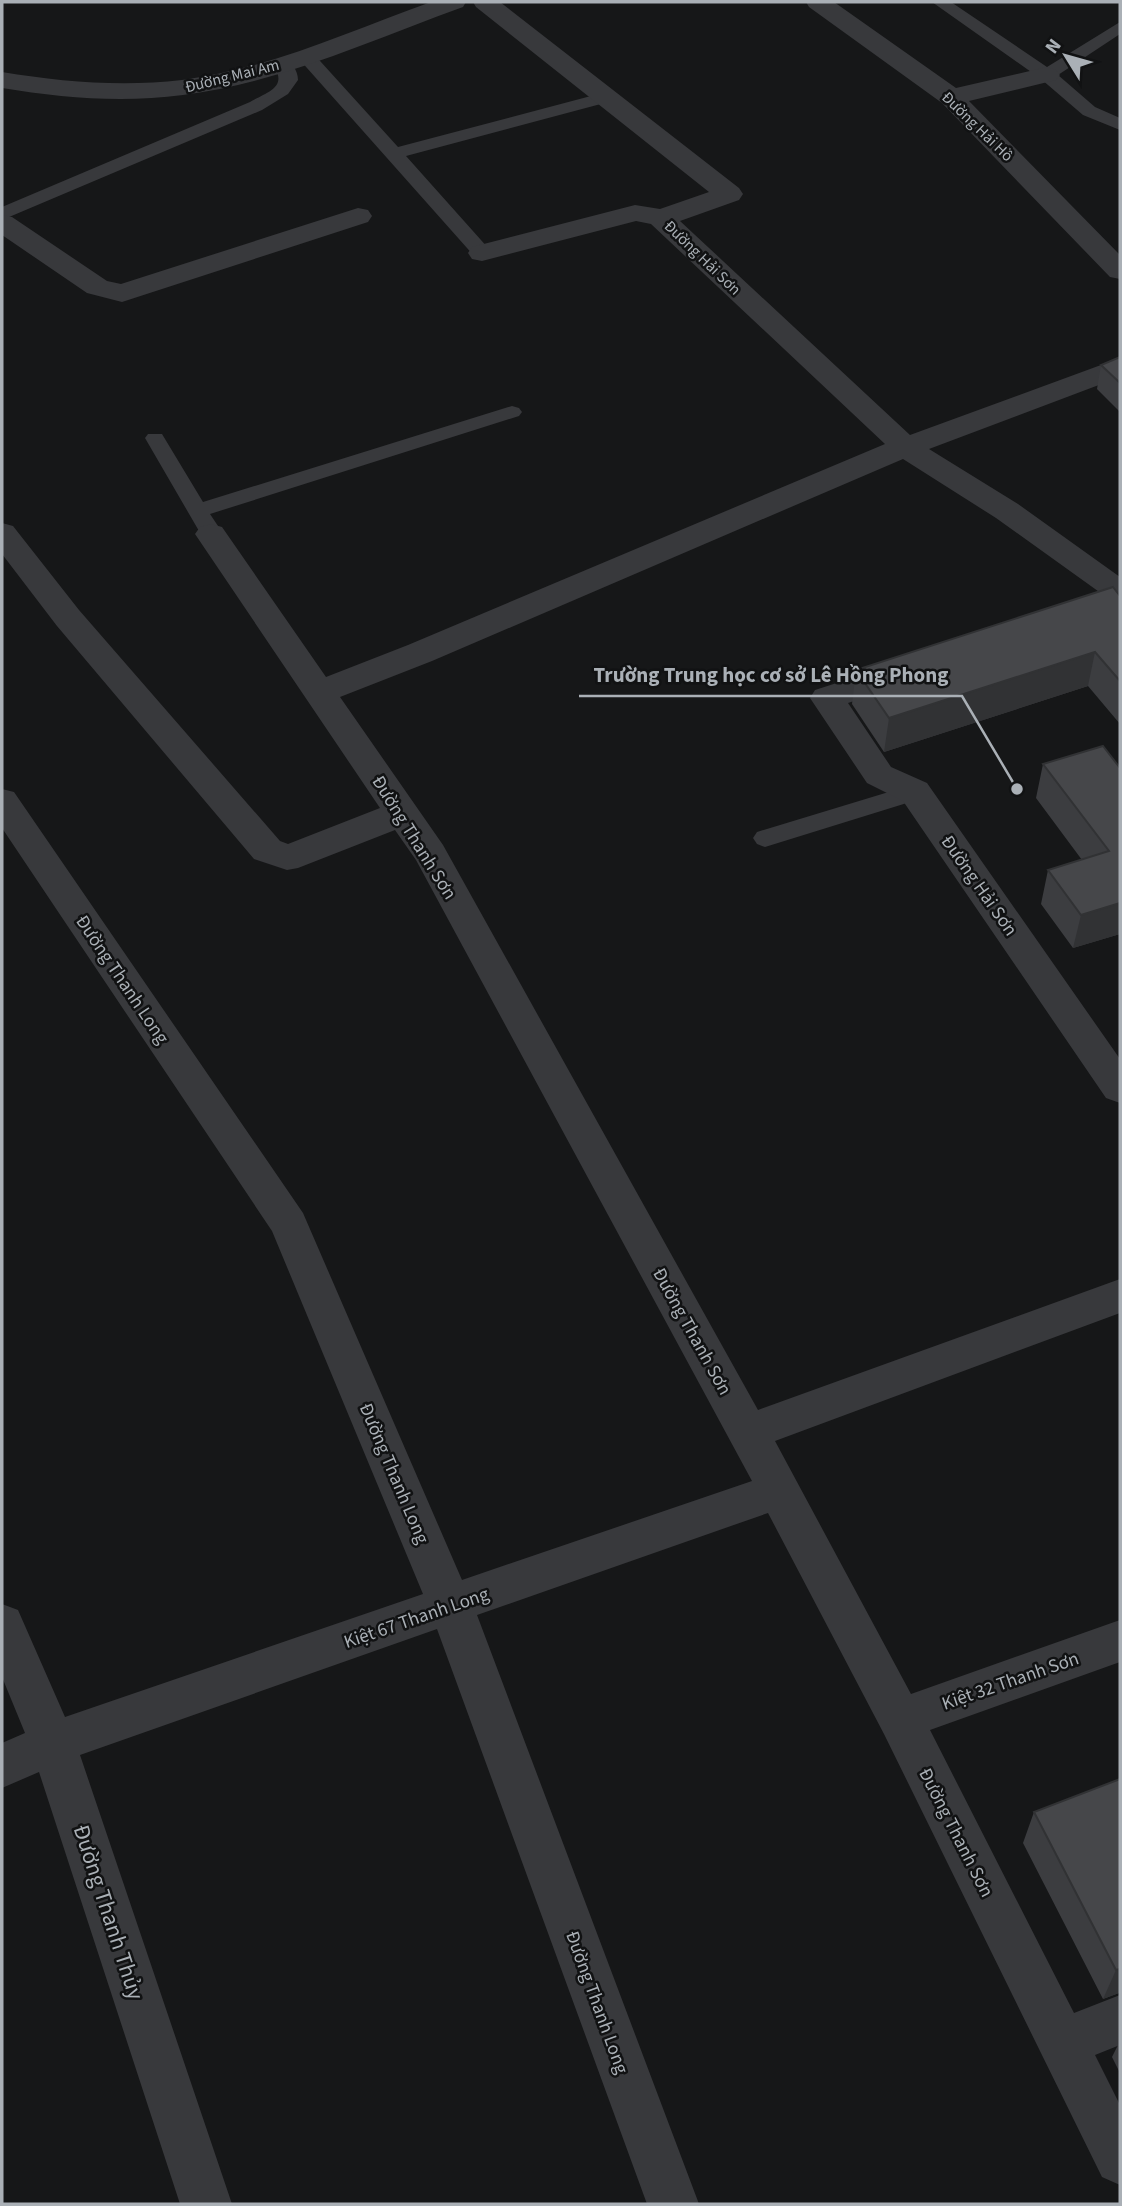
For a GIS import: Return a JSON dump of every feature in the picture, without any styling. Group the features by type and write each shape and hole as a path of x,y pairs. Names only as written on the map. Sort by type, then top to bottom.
{"street":[{"name":"Đường Mai Am","path":"2,80 82,90 166,90 209,84 293,59 454,2"},
{"name":"Đường Hải Sơn","path":"485,2 729,194 661,218 905,447 1007,511 1112,602"},
{"name":"Đường Hải Hồ","path":"818,2 951,97 1120,271"},
{"path":"951,97 1047,75"},
{"path":"482,253 635,213 661,218"},
{"path":"2,223 97,288 122,293 358,216"},
{"path":"320,692 420,653 905,447 1120,367"},
{"name":"Đường Thanh Sơn","path":"205,522 430,854 779,1490 900,1719 1120,2159"},
{"path":"2,533 68,618 267,850 287,857 298,855 402,813"},
{"path":"915,792 879,775 827,698 929,665"},
{"name":"Đường Hải Sơn","path":"915,792 1120,1088"},
{"name":"Đường Thanh Long","path":"2,801 289,1224 451,1606 673,2204"},
{"path":"748,1432 1120,1296"},
{"name":"Kiệt 67 Thanh Long","path":"2,1766 53,1743 779,1490"},
{"name":"Đường Thanh Thủy","path":"2,1624 53,1743 206,2204"},
{"name":"Kiệt 32 Thanh Sơn","path":"900,1719 1120,1641"},
{"path":"1062,2043 1120,2021"}],"lane":[{"path":"940,2 1047,75 1088,111 1120,125"},
{"path":"1047,75 1120,28"},
{"path":"2,214 256,106 282,90 289,80 293,59 394,154 482,253"},
{"path":"394,154 606,97"},
{"path":"155,438 205,522 327,472 512,412"},
{"path":"765,838 915,792"}],"building":[{"path":"1120,357 1120,383 1101,365"},
{"path":"1113,587 1120,596 1120,681 1095,652 889,718 856,670"},
{"path":"1103,746 1120,768 1120,903 1081,915 1048,870 1109,851 1043,764"},
{"path":"1120,1779 1120,1969 1116,1970 1034,1812"}],"place":[{"name":"Trường Trung học cơ sở Lê Hồng Phong","path":"1017,789"}]}
